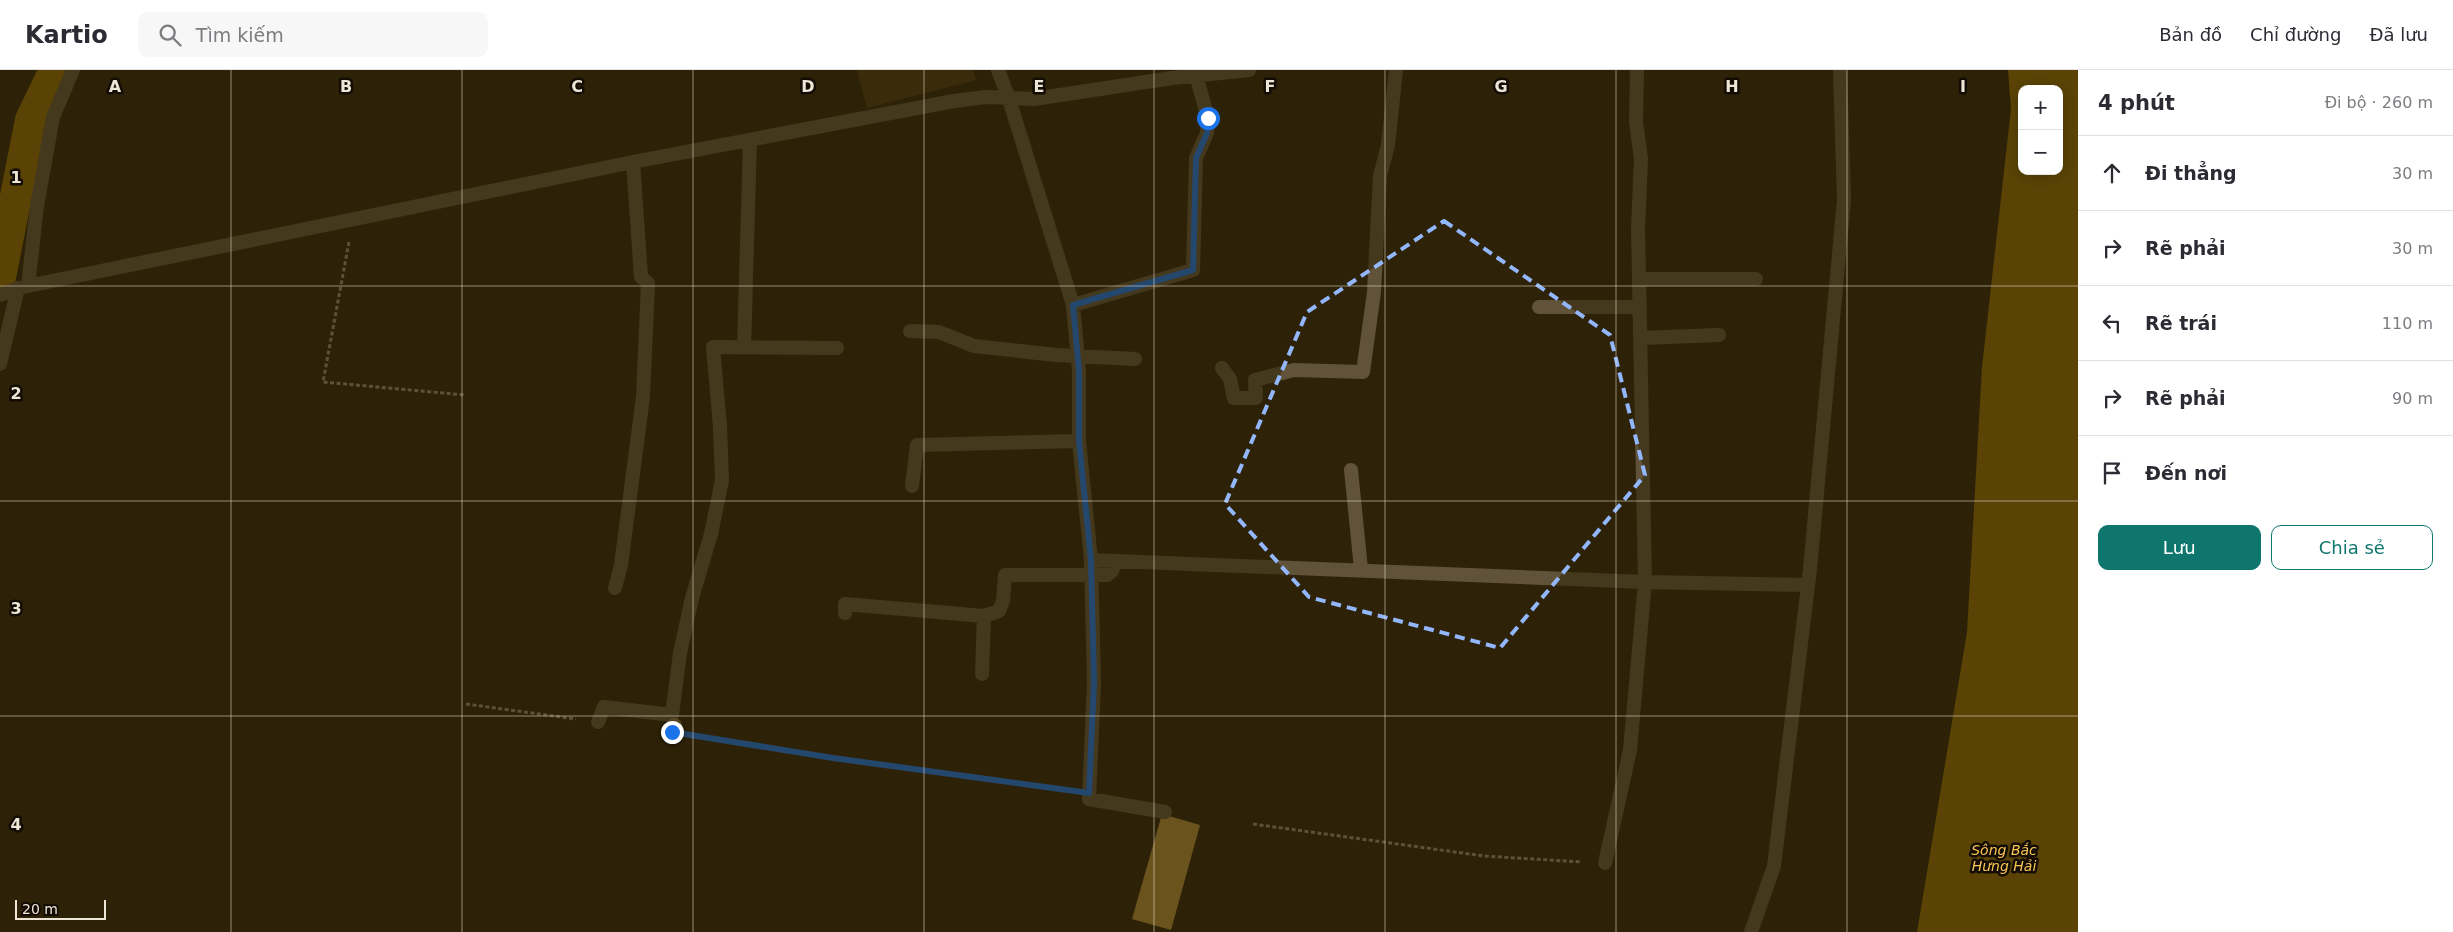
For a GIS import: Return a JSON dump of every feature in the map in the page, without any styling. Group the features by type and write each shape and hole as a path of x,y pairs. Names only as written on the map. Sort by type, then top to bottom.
{"street":[{"path":"0,364 23,287 53,117 73,70"},
{"path":"998,70 1009,99 1073,305 1078,356 1079,441 1092,576 1094,682 1089,799 1165,812"},
{"path":"0,295 23,287 634,162 954,101 986,97 1034,99 1146,76 1196,75 1249,70"},
{"path":"1222,368 1230,379 1234,398 1256,398 1255,380 1294,370 1363,372 1374,292 1380,176 1388,146 1396,70"},
{"path":"1605,863 1630,750 1646,582 1638,228 1641,159 1636,122 1638,70"},
{"path":"1751,932 1774,866 1808,585 1844,200 1840,70"},
{"path":"1073,305 1193,270 1196,158 1207,133 1208,118 1196,75"},
{"path":"744,348 750,141"},
{"path":"615,588 622,556 644,397 648,283 641,277 634,162"},
{"path":"1640,279 1756,279"},
{"path":"1539,307 1640,307"},
{"path":"910,331 939,332 974,346 1078,356 1135,359"},
{"path":"1641,338 1720,335"},
{"path":"598,722 604,707 672,715 680,653 692,598 711,534 722,480 720,427 713,347 837,348"},
{"path":"912,486 917,445 1079,441"},
{"path":"1351,470 1361,569"},
{"path":"1091,560 1361,569 1646,582 1808,585"},
{"path":"845,613 845,604 984,616 999,611 1003,602 1004,574 1107,575 1112,571 1115,561"},
{"path":"982,674 984,616"}],"path":[{"path":"354,220 323,382 465,394"},
{"path":"466,704 598,722"},
{"path":"681,734 833,758 1089,793"},
{"path":"1253,824 1484,856 1605,863"}],"highlighted area":[{"path":"1444,221 1610,335 1645,475 1500,648 1309,597 1225,504 1307,312"}],"shaded area":[{"path":"857,70 973,70 976,80 867,108"}],"water":[{"name":"Sông Bắc Hưng Hải","path":"2008,70 2078,70 2078,932 1917,932 1967,632 1982,367 2011,109"}],"building":[{"path":"1162,814 1200,825 1171,930 1132,919"}],"waterway":[{"path":"0,277 31,120 55,70"}],"route":[{"path":"672,732 833,758 1089,793 1094,682 1091,560 1079,441 1079,371 1073,305 1193,270 1196,158 1207,133 1208,118"}]}
